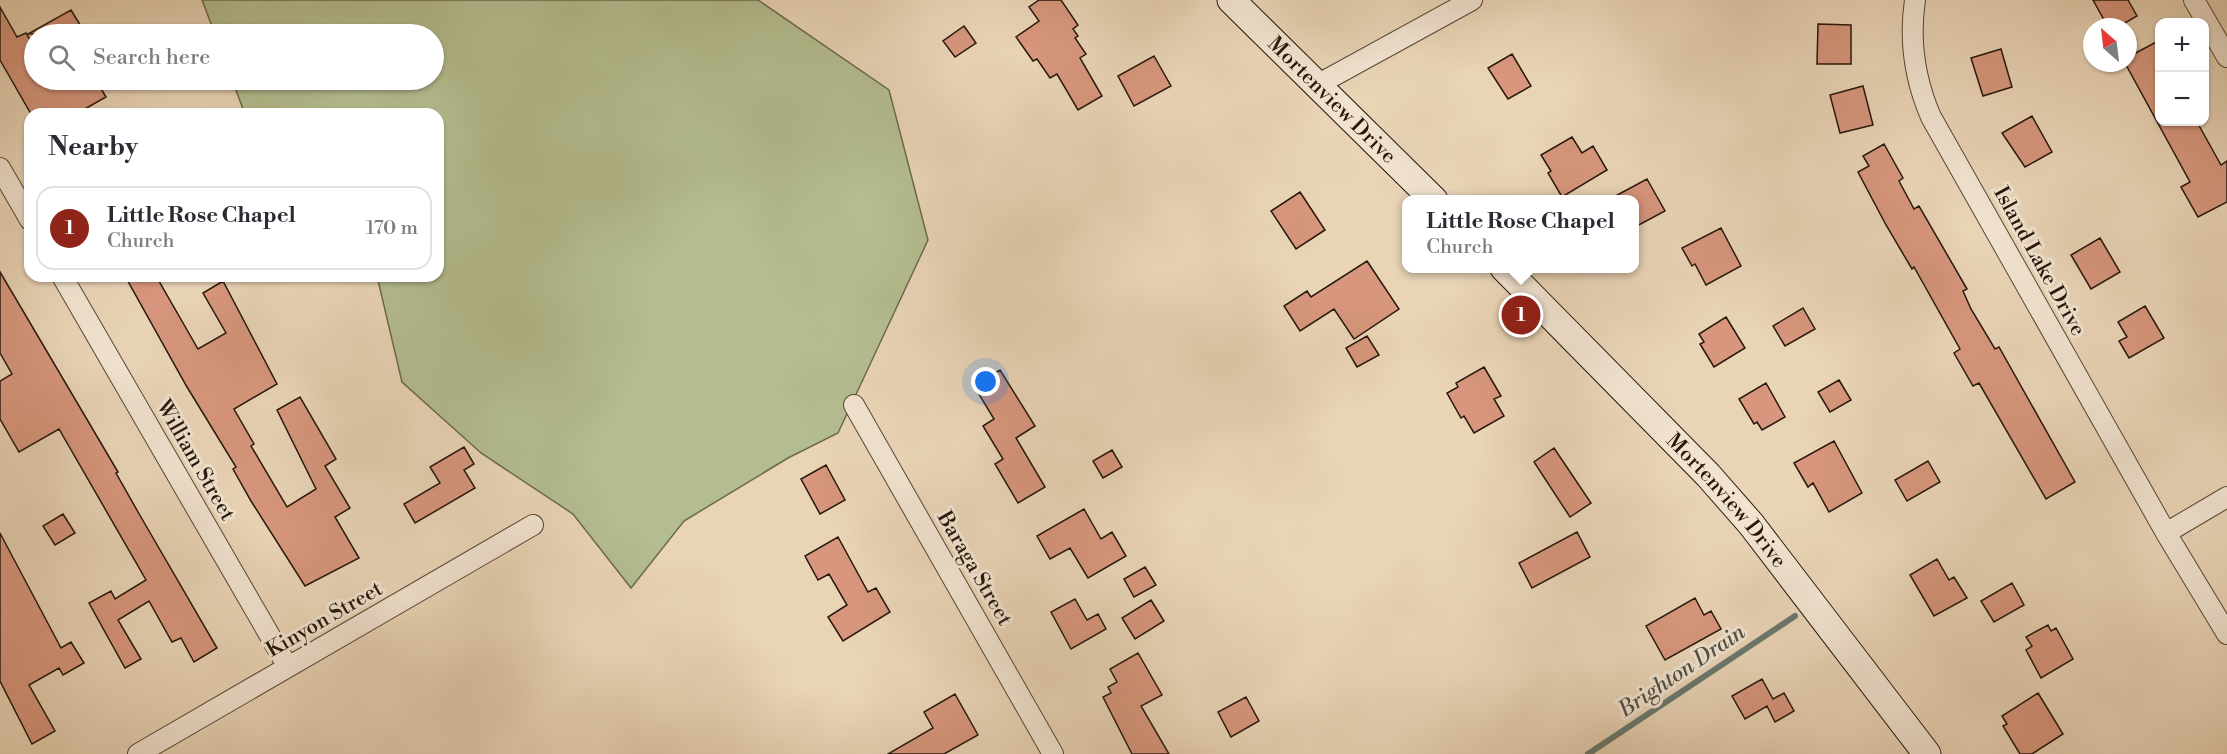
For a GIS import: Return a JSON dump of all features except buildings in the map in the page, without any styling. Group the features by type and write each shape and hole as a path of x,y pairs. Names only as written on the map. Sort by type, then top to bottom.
{"street":[{"name":"Mortenview Drive","path":"1231,0 1429,195"},
{"path":"1317,85 1472,0"},
{"name":"Island Lake Drive","path":"1915,0 1911,23 1915,65 1918,85 1931,117 2166,533 2227,634"},
{"path":"2194,0 2227,57"},
{"path":"0,168 24,210"},
{"name":"Mortenview Drive","path":"1509,273 1708,475 1751,524 1927,754"},
{"name":"William Street","path":"65,282 288,667"},
{"name":"Baraga Street","path":"854,405 1053,754"},
{"path":"2166,533 2227,497"},
{"name":"Kinyon Street","path":"138,754 533,525"}],"green space":[{"path":"202,0 758,0 889,90 928,240 838,433 788,458 684,521 631,588 573,514 481,453 402,382 378,282 444,282 444,108 243,108 236,90 444,90 444,24 211,24"}],"waterway":[{"name":"Brighton Drain","path":"1588,754 1795,616"}],"place":[{"name":"Little Rose Chapel","path":"1521,315"}]}
